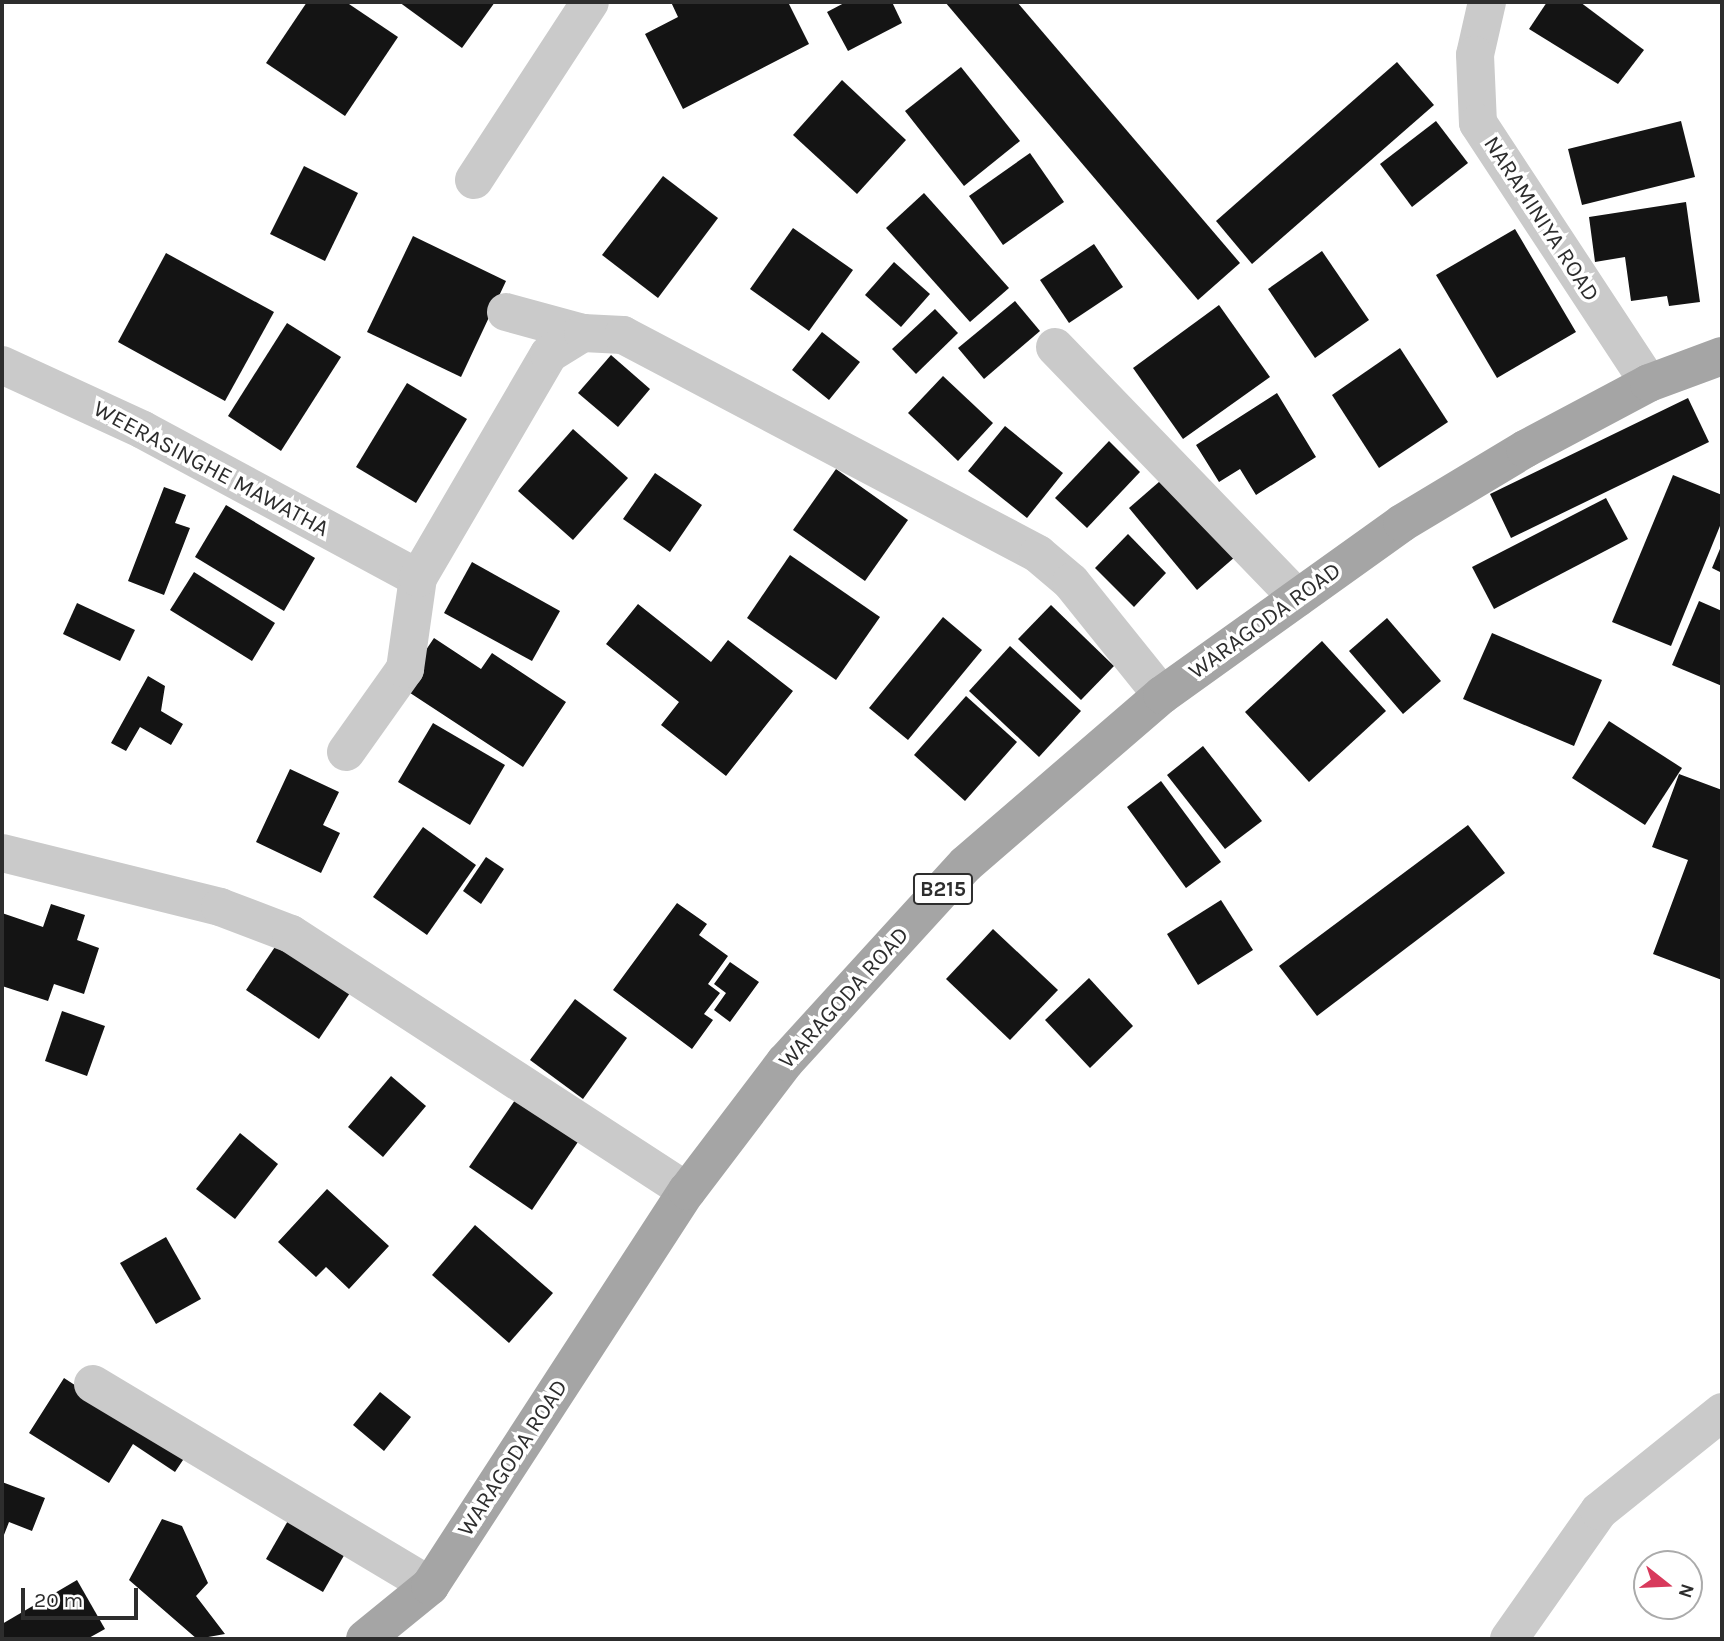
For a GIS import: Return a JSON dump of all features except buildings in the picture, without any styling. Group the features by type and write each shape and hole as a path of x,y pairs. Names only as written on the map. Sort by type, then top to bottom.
{"main road":[{"name":"WARAGODA ROAD","path":"365,1639 430,1586 687,1191 785,1062 966,864 1162,695 1402,523 1525,449 1649,383 1722,356"}],"street":[{"path":"474,180 586,3"},
{"name":"NARAMINIYA ROAD","path":"1484,3 1473,88 1478,123 1649,383"},
{"path":"506,312 583,333 624,335 1038,554 1071,582 1162,695"},
{"path":"346,752 405,669 418,579 549,354 583,333"},
{"path":"1055,347 1297,598"},
{"name":"WEERASINGHE MAWATHA","path":"2,365 143,429 418,579"},
{"path":"2,853 220,907 291,934 687,1191"},
{"path":"93,1384 430,1586"},
{"path":"1509,1639 1599,1511 1722,1412"}]}
